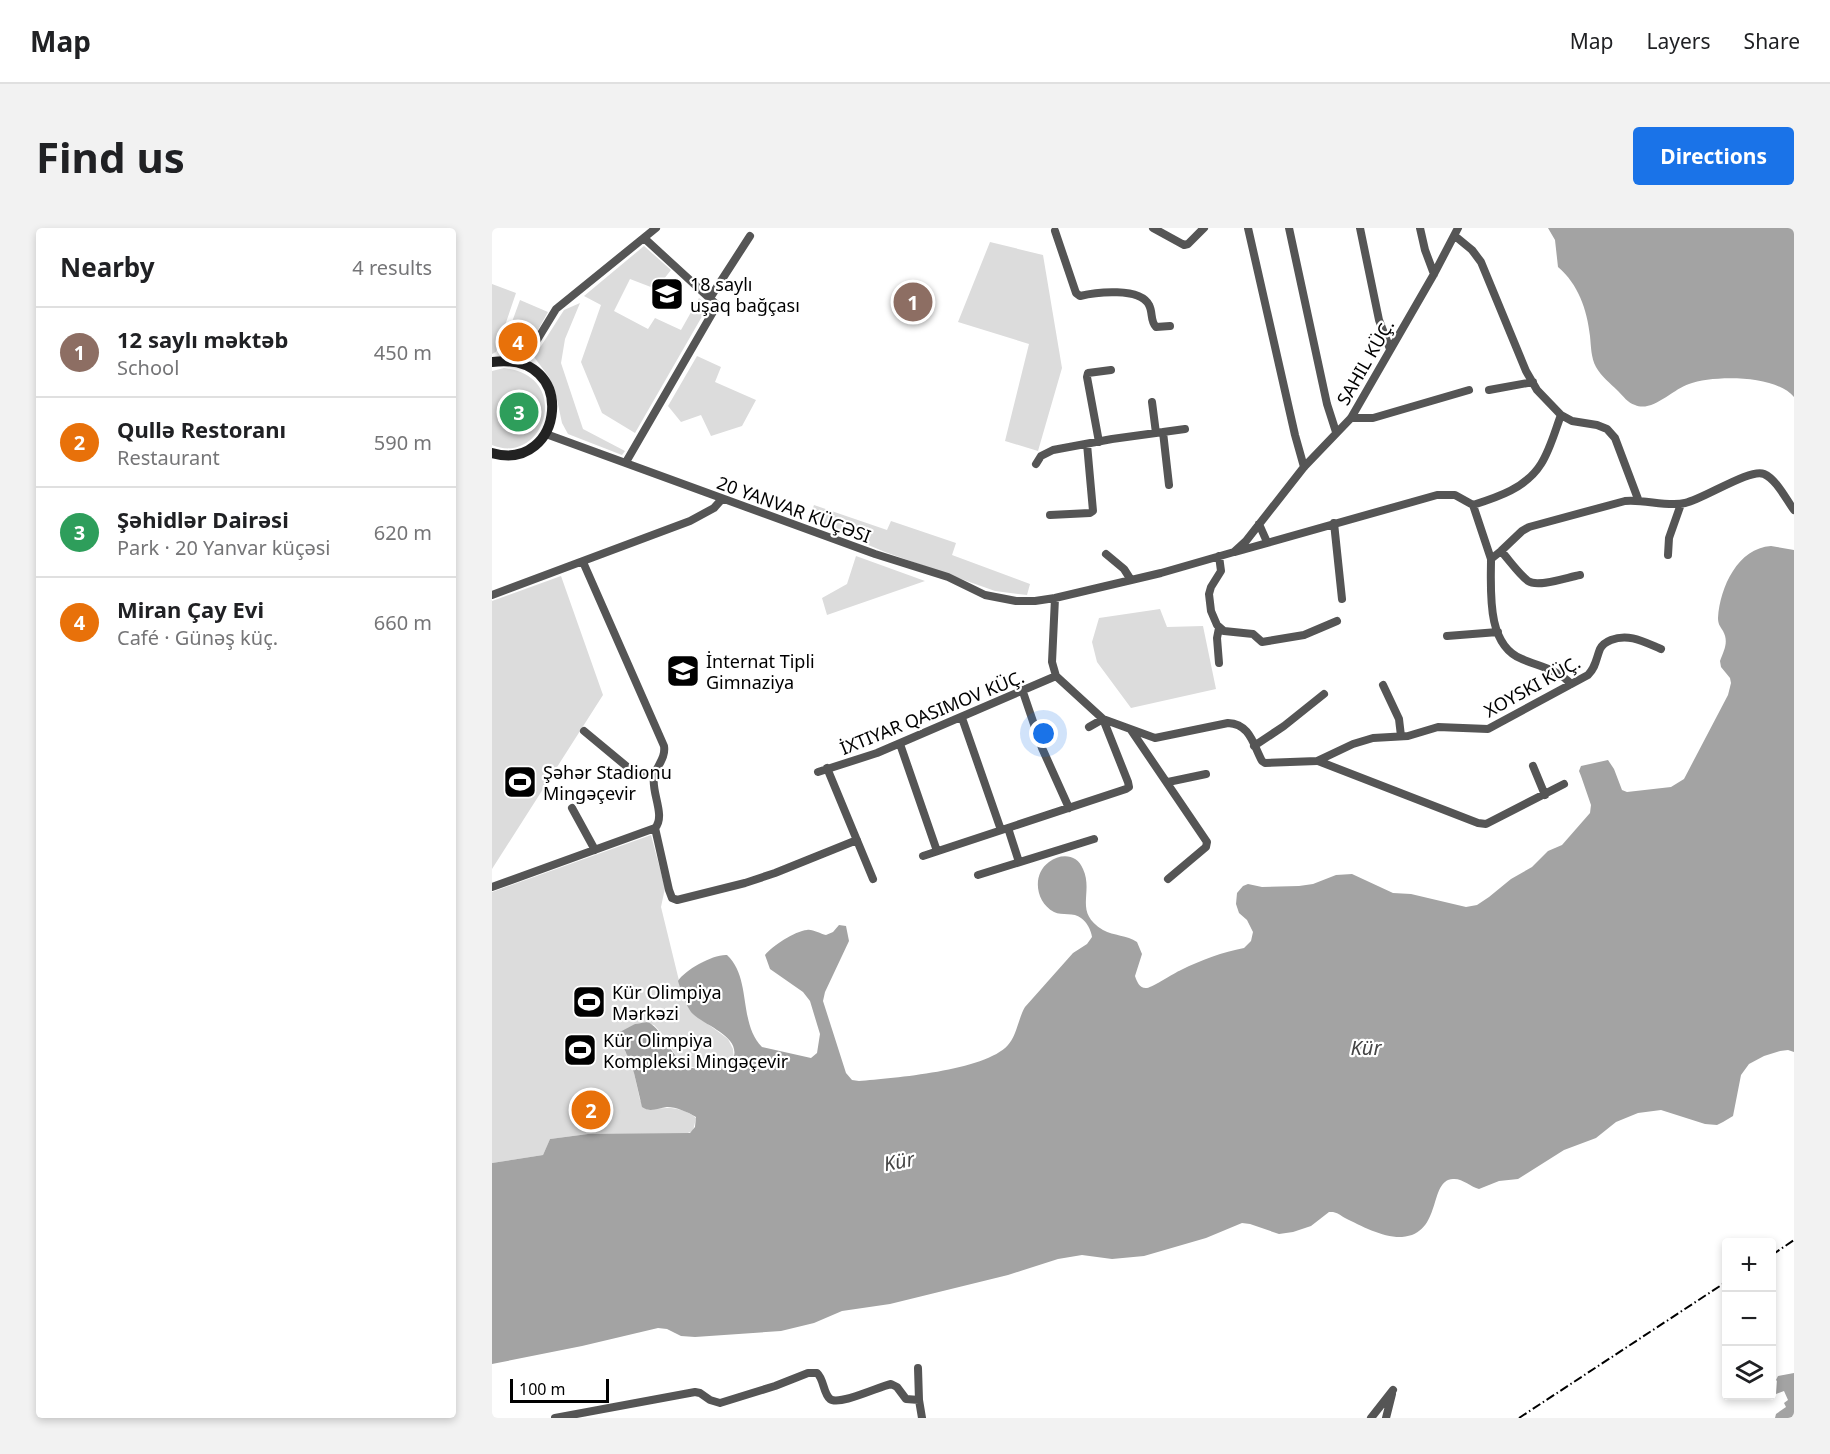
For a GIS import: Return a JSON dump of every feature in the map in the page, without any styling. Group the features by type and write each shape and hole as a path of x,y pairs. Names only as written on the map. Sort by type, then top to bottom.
{"main road":[{"path":"492,362 508,360 523,363 537,372 545,381 552,398 552,417 546,434 540,441 524,452 506,456 492,453"}],"street":[{"path":"523,363 556,309 656,228"},
{"path":"1153,228 1184,245 1188,244 1204,228"},
{"path":"1248,228 1294,435 1304,466"},
{"path":"1289,228 1327,404 1336,432"},
{"path":"1360,228 1379,320 1390,350"},
{"path":"1420,228 1434,274"},
{"path":"1057,229 1076,293 1080,296 1118,291 1126,293 1145,300 1149,304 1153,325 1156,327 1170,326"},
{"path":"1457,232 1481,262 1526,371 1537,390 1561,415 1572,421 1607,429 1615,438 1638,500"},
{"name":"SAHIL KÜÇ.","path":"1234,552 1304,466 1351,418 1457,232"},
{"path":"710,298 750,236"},
{"path":"626,462 717,305 644,238"},
{"path":"1100,442 1088,374 1111,370"},
{"path":"1489,390 1533,382"},
{"path":"1351,418 1373,417 1469,390"},
{"path":"1152,402 1169,485"},
{"path":"1473,505 1514,489 1530,477 1541,464 1561,415"},
{"path":"1036,464 1045,453 1185,429"},
{"name":"20 YANVAR KÜÇƏSI","path":"546,434 875,554 948,577 985,595 1016,601 1055,598"},
{"path":"1050,515 1093,511 1088,444"},
{"path":"1491,559 1529,527 1624,501 1681,504 1704,497 1733,481 1756,473 1764,474 1772,480 1794,510"},
{"path":"818,771 864,758 900,744 1056,676 1052,662 1055,598 1131,580 1437,495 1455,495 1473,505 1491,559 1492,615 1498,632 1511,653 1520,659 1554,670 1571,684"},
{"path":"492,595 702,516 722,499"},
{"path":"1668,555 1669,538 1681,504"},
{"path":"1334,523 1342,599"},
{"path":"1259,524 1268,542"},
{"path":"1502,551 1529,582 1546,583 1580,575"},
{"path":"1106,554 1124,569 1131,580"},
{"path":"1219,556 1221,572 1210,587 1209,601 1220,628 1224,631 1253,634 1262,642 1304,635 1337,621"},
{"path":"492,887 658,825 659,818 653,784 654,774 665,754 664,746 583,562"},
{"path":"1218,663 1217,638 1220,628"},
{"path":"1447,636 1498,632"},
{"name":"XOYSKI KÜÇ.","path":"1056,676 1103,719 1131,730 1155,738 1228,723 1238,724 1246,729 1265,762 1299,763 1318,760 1353,744 1373,738 1401,736 1444,726 1488,729 1588,675 1594,668 1600,648 1610,641 1623,636 1630,637 1661,649"},
{"path":"1383,685 1399,719 1401,736"},
{"path":"1023,692 1042,748 1069,808"},
{"path":"1254,746 1324,694"},
{"path":"962,718 1004,829 1019,862"},
{"path":"923,856 1129,787 1103,719 1089,727"},
{"path":"1131,730 1207,842 1202,850 1168,879"},
{"path":"584,732 637,776 654,774"},
{"path":"900,744 937,851"},
{"path":"1318,760 1478,823 1493,822 1564,784"},
{"path":"1533,766 1545,795"},
{"path":"827,768 873,879"},
{"path":"1168,782 1206,774"},
{"path":"572,808 595,850"},
{"path":"654,828 669,890 672,898 677,900 745,883 857,840"},
{"path":"978,875 1094,839"},
{"path":"918,1368 922,1418"},
{"path":"555,1418 695,1392 720,1403 808,1373 817,1373 821,1377 831,1400 850,1398 891,1384 897,1387 899,1393 906,1399 919,1400"},
{"path":"1371,1418 1393,1390 1386,1418"}],"shaded area":[{"path":"990,242 1043,255 1062,368 1038,451 1005,441 1029,344 958,322"},
{"path":"644,246 671,270 656,289 630,279 614,311 648,329 655,318 681,330 699,298 708,306 635,433 602,413 581,362 601,305 584,296"},
{"path":"492,284 516,293 496,352 492,354"},
{"path":"520,300 548,312 524,355 501,352"},
{"path":"580,303 565,339 561,363 583,429 625,451 622,455 568,434 562,423 556,395 549,377 534,357 564,310"},
{"path":"697,356 721,367 715,382 756,400 742,426 711,436 701,415 681,422 668,406"},
{"path":"504,368 526,375 539,386 545,402 544,418 537,432 526,443 510,448 492,445 492,371"},
{"path":"814,505 887,530 891,521 956,543 952,555 1030,584 1027,595 995,591 885,552 809,520"},
{"path":"856,556 925,581 827,615 822,598 847,584"},
{"name":"Şəhər Stadionu Mingəçevir","path":"561,576 603,695 492,869 492,601"},
{"path":"1160,609 1167,627 1203,626 1216,689 1131,708 1097,662 1092,642 1099,618"},
{"name":"Kür Olimpiya Mərkəzi","path":"651,835 665,888 661,907 683,997 693,1013 728,1039 733,1049 734,1059 728,1065 714,1068 690,1066 677,1057 654,1025 635,1024 625,1051 634,1073 640,1100 648,1110 673,1108 691,1114 696,1118 693,1131 685,1134 588,1134 550,1139 543,1155 492,1163 492,892"}],"water":[{"path":"1548,228 1794,228 1794,397 1774,384 1728,378 1689,384 1648,406 1642,407 1630,403 1603,376 1594,363 1584,307 1571,281 1558,267 1555,240"},
{"name":"Kür","path":"1771,546 1794,550 1794,1052 1780,1051 1749,1064 1741,1075 1733,1116 1717,1125 1705,1124 1661,1110 1638,1113 1616,1122 1596,1138 1564,1150 1518,1179 1499,1181 1479,1189 1453,1179 1445,1182 1440,1188 1430,1218 1424,1227 1415,1234 1402,1237 1388,1236 1373,1231 1333,1212 1329,1212 1311,1226 1279,1234 1242,1223 1206,1238 1144,1256 1112,1259 1082,1255 1058,1259 1008,1275 890,1304 842,1311 814,1323 781,1331 695,1337 681,1336 667,1329 658,1328 492,1364 492,1163 543,1155 550,1139 588,1134 690,1133 695,1127 696,1117 693,1115 671,1107 651,1110 642,1107 634,1073 618,1033 635,1024 648,1022 654,1026 687,1067 709,1069 731,1063 734,1054 729,1039 691,1012 683,997 678,981 693,968 714,957 727,955 740,976 750,1026 762,1047 811,1058 817,1053 820,1034 810,1001 803,992 770,969 765,955 773,947 796,933 812,930 826,935 833,932 839,925 846,926 849,941 823,1001 846,1073 852,1080 859,1081 938,1072 960,1067 996,1054 1008,1045 1025,1007 1073,953 1087,944 1092,937 1083,920 1075,915 1054,912 1043,902 1040,895 1038,880 1040,873 1049,862 1059,857 1077,860 1083,869 1087,886 1086,909 1094,923 1107,932 1137,942 1142,954 1135,976 1139,985 1145,988 1204,960 1244,948 1251,941 1253,932 1247,920 1239,913 1236,904 1237,893 1248,884 1262,887 1299,886 1313,884 1336,875 1352,874 1393,893 1411,894 1466,907 1477,905 1511,879 1532,867 1548,851 1562,845 1590,813 1591,805 1579,771 1581,766 1608,760 1622,790 1627,792 1671,787 1684,779 1728,695 1731,683 1720,661 1726,642 1718,620 1722,594 1740,561 1759,548"},
{"path":"1794,1373 1794,1418 1775,1418 1776,1414 1786,1407 1784,1403 1788,1400 1784,1391 1776,1394 1778,1376"}],"railway":[{"path":"1776,1252 1794,1240"},
{"path":"1519,1418 1722,1285"}],"place":[{"name":"18 saylı uşaq bağçası","path":"667,294"},
{"name":"12 saylı məktəb","path":"913,302"},
{"name":"Miran Çay Evi","path":"518,342"},
{"name":"Şəhidlər Dairəsi","path":"519,412"},
{"name":"İnternat Tipli Gimnaziya","path":"683,671"},
{"name":"Şəhər Stadionu Mingəçevir","path":"520,782"},
{"name":"Kür Olimpiya Mərkəzi","path":"589,1002"},
{"name":"Kür Olimpiya Kompleksi Mingəçevir","path":"580,1050"},
{"name":"Qullə Restoranı","path":"591,1110"}]}
